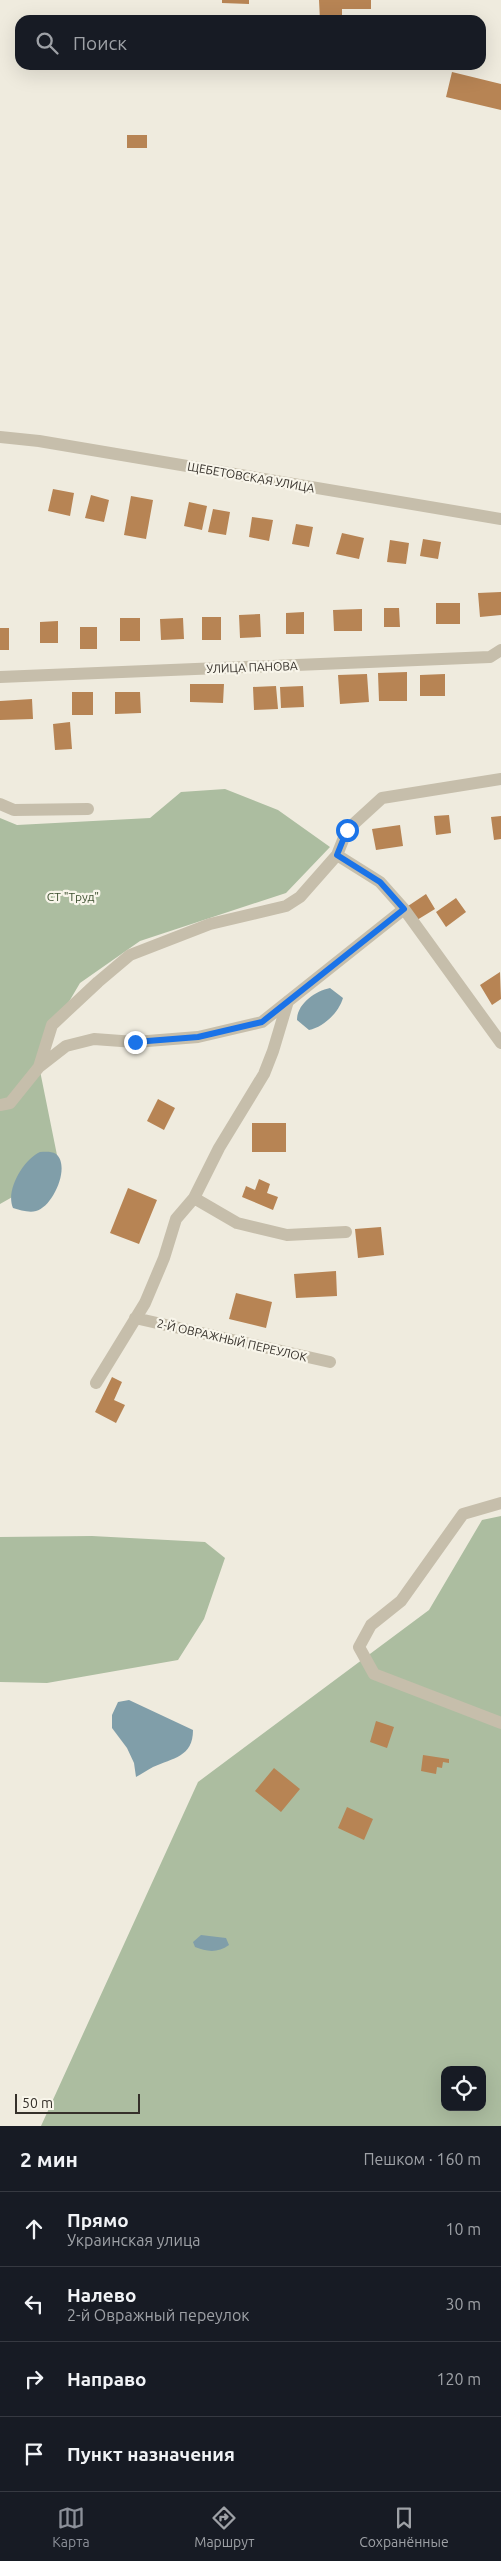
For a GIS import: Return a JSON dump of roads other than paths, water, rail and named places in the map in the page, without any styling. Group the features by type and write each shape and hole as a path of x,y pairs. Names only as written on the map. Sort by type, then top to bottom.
{"street":[{"name":"ЩЕБЕТОВСКАЯ УЛИЦА","path":"0,437 39,441 501,519"},
{"name":"УЛИЦА ПАНОВА","path":"0,676 490,657 501,650"},
{"path":"39,1068 52,1025 130,955 210,924 286,906 300,897 337,855 347,830 382,798 501,779"},
{"path":"0,804 14,810 88,809"},
{"path":"337,855 380,882 404,909 501,1043"},
{"path":"0,1105 10,1103 39,1068 66,1046 94,1038 135,1042 198,1037 262,1022 404,909"},
{"name":"2-Й ОВРАЖНЫЙ ПЕРЕУЛОК","path":"96,1383 145,1304 164,1258 176,1218 194,1198 223,1141 264,1074 274,1051 288,1001"},
{"path":"194,1198 237,1223 287,1235 346,1232"},
{"name":"2-Й ОВРАЖНЫЙ ПЕРЕУЛОК","path":"135,1318 330,1362"},
{"path":"501,1504 463,1514 401,1601 372,1625 359,1647 374,1674 446,1704 501,1723"}],"water":[{"path":"330,988 343,998 341,1003 325,1022 309,1030 297,1020 300,1009 313,995"},
{"path":"40,1152 54,1153 60,1160 62,1167 58,1186 48,1202 36,1211 13,1208 11,1201 14,1184 22,1168"},
{"path":"129,1700 193,1730 190,1746 186,1751 136,1777 134,1763 127,1748 112,1728 112,1715 118,1702"},
{"path":"201,1935 226,1938 229,1945 212,1951 195,1947 193,1942"}],"park label":[{"name":"СТ \"Труд\"","path":"73,896"}]}
